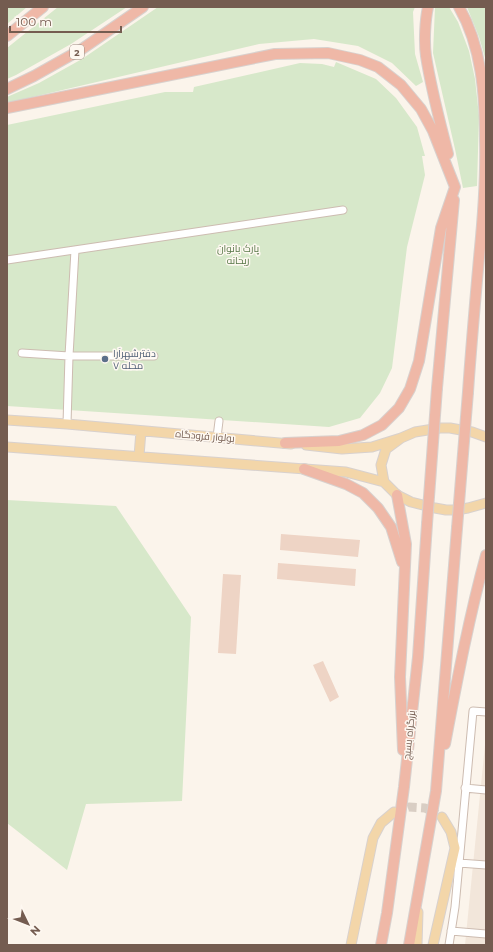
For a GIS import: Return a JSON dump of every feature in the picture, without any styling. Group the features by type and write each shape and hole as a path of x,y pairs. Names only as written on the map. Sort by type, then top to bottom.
{"highway":[{"path":"7,36 43,7"},
{"path":"27,20 46,7"},
{"name":"2","path":"7,89 34,76 82,49 143,7"},
{"path":"285,443 339,441 363,435 382,425 399,408 410,390 419,361 440,228 455,187 426,54 426,19 428,7"},
{"path":"436,791 485,199 485,114 482,78 475,48 465,18 459,7"},
{"path":"7,108 275,54 328,53 360,60 378,67 401,85 421,109 433,131 455,187"},
{"name":"بزرگراه بسیج","path":"380,945 387,912 404,787 418,657 437,388 455,187"},
{"path":"304,469 346,484 363,494 378,508 391,527 405,571"},
{"path":"397,495 406,544 400,677 404,787"},
{"path":"409,945 436,791 468,628 486,554"}],"main road":[{"name":"بولوار فرودگاه","path":"7,420 285,443 342,450 372,447 415,432 440,428 461,429 486,437"},
{"path":"139,456 141,431"},
{"path":"384,482 381,465 386,449 401,438"},
{"path":"7,446 346,472 384,482 397,495 411,502 424,506 446,510 468,508 486,504"},
{"path":"351,945 373,838 382,823 394,812"},
{"path":"433,945 455,848 452,832 442,817"},
{"path":"418,896 418,945"},
{"path":"376,945 387,912"}],"street":[{"path":"7,260 343,210"},
{"path":"67,424 75,250"},
{"path":"22,353 69,356 154,356"},
{"path":"217,437 219,421"},
{"path":"449,945 455,907 473,711 486,712"},
{"path":"466,788 486,790"},
{"path":"459,863 486,865"},
{"path":"451,931 486,934"}],"shaded area":[{"path":"486,735 486,945 465,945"}],"green space":[{"path":"7,7 27,7 7,24"},
{"path":"58,7 127,7 71,44 7,79 7,48"},
{"path":"158,7 415,7 413,12 415,54 423,82 416,86 392,63 358,46 314,39 259,44 7,103 7,97 39,83 82,59"},
{"path":"435,7 449,7 458,22 469,51 475,79 479,116 477,186 463,188 433,53"},
{"path":"467,7 486,7 486,61 479,37"},
{"name":"پارک بانوان ریحانه","path":"336,62 376,79 396,98 417,127 425,156 422,156 425,175 407,247 392,368 380,393 360,418 329,427 7,406 7,125 165,92 193,92 194,87 300,63 322,64 334,67"},
{"path":"7,500 116,506 191,617 182,801 86,804 67,870 7,823"}],"building":[{"path":"281,534 360,540 358,557 280,550"},
{"path":"278,563 356,569 355,586 277,579"},
{"path":"223,574 241,575 236,654 218,653"},
{"path":"323,661 339,697 330,702 313,665"}],"tunnel":[{"path":"395,812 409,807 425,808 437,814"}],"place":[{"name":"دفترشهرآرا محله ۷","path":"105,359"}]}
